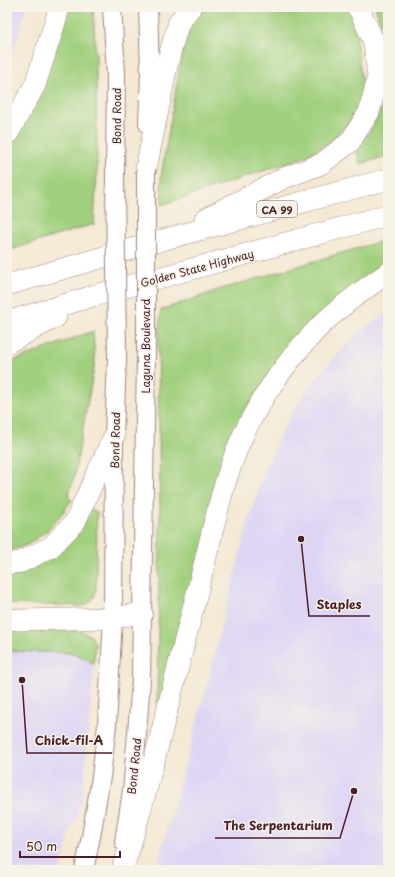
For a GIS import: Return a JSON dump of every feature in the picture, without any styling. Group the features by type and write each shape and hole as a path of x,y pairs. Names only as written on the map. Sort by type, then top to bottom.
{"highway":[{"path":"7,135 35,85 57,16 58,7"},
{"path":"146,169 169,56 179,22 191,7"},
{"path":"166,239 284,178 321,164 350,142 369,112 378,77 374,42 359,9 356,7"},
{"name":"CA 99","path":"7,285 166,239 388,178"},
{"name":"Golden State Highway","path":"7,322 94,296 388,215"},
{"path":"122,870 133,840 218,508 235,453 263,398 299,349 319,327 341,307 388,273"},
{"path":"7,343 94,296"},
{"path":"7,564 21,562 51,546 75,522 114,436"},
{"path":"7,619 113,618 142,613"}],"main road":[{"name":"Bond Road","path":"84,870 92,837 102,777 107,725 113,618 114,436 117,359 115,177 116,73 112,7"},
{"name":"Laguna Boulevard","path":"142,613 146,356 146,169 150,73 148,7"},
{"name":"Bond Road","path":"119,870 132,791 138,733 141,680 142,613"}],"shaded area":[{"path":"7,7 26,7 19,34 7,65"},
{"path":"388,312 388,870 156,870 198,719 248,522 265,468 294,409 312,383 364,328"},
{"path":"7,651 74,653 94,663 83,794 60,870 7,870"}],"green space":[{"path":"67,7 93,7 96,58 97,173 94,224 7,251 7,148 13,141"},
{"path":"205,7 347,7 359,28 356,40 361,75 366,90 361,102 349,122 331,141 307,156 162,205 161,176 183,49 191,27 200,12"},
{"path":"375,7 388,7 388,49 384,32"},
{"path":"388,86 388,156 360,164 356,147 370,131 381,109"},
{"path":"388,239 388,264 255,395 161,704 157,703 160,514 158,344 161,310 215,291"},
{"path":"93,331 95,362 74,477 68,497 72,500 49,529 29,544 7,552 7,363"},
{"path":"89,509 97,512 96,590 92,600 83,606 7,604 7,574 28,569"},
{"path":"7,630 81,631 91,636 95,644 94,663 74,653 7,651"}],"place":[{"name":"Staples","path":"301,539"},
{"name":"Chick-fil-A","path":"22,680"},
{"name":"The Serpentarium","path":"354,791"}]}
